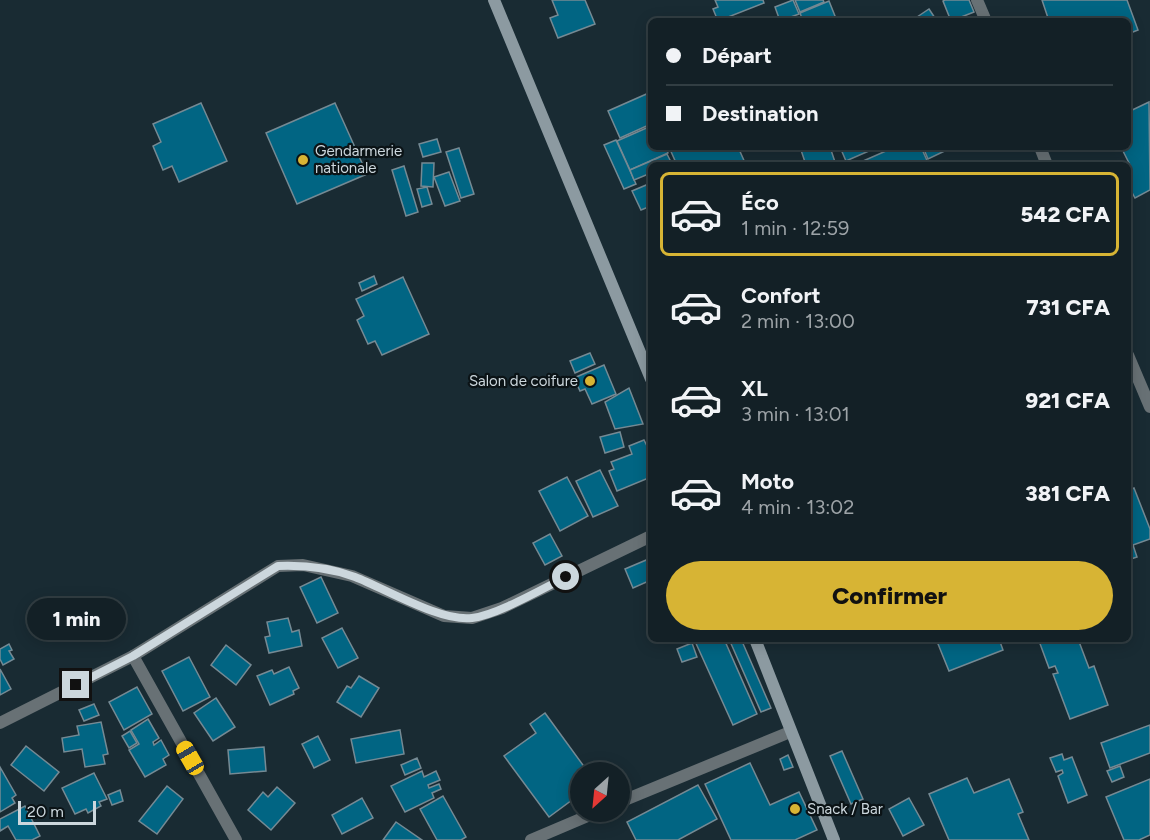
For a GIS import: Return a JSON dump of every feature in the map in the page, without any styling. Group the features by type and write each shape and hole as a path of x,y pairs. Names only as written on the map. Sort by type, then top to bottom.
{"street":[{"path":"494,0 648,372"},
{"path":"977,0 985,18"},
{"path":"1131,362 1150,407"},
{"path":"0,723 133,656 278,566 303,565 352,576 444,616 472,618 502,608 648,537"},
{"path":"756,642 834,840"},
{"path":"133,656 237,840"},
{"path":"630,798 790,732"},
{"path":"531,840 573,822"}],"building":[{"path":"552,0 585,0 595,24 558,38 550,18 558,15"},
{"path":"715,0 763,0 764,3 726,18 717,18 713,9 718,7"},
{"path":"793,0 799,14 788,18 779,18 775,7"},
{"path":"795,0 823,0 824,2 800,12"},
{"path":"969,0 974,12 959,18 950,18 943,1"},
{"path":"1042,0 1127,0 1138,30 1131,33 1131,18 1048,18"},
{"path":"829,1 836,18 802,18 800,13"},
{"path":"929,9 935,18 916,18"},
{"path":"648,93 648,125 620,138 608,111"},
{"path":"1149,102 1150,190 1135,198 1131,191 1131,162 1128,162 1122,150 1131,150 1131,111"},
{"path":"201,103 227,161 179,182 172,166 163,170 153,146 161,142 153,124"},
{"path":"335,103 367,174 297,204 266,133"},
{"path":"648,127 648,150 666,150 668,153 630,170 617,141"},
{"path":"437,139 441,152 423,157 419,144"},
{"path":"616,140 636,184 624,189 604,145"},
{"path":"459,148 474,194 461,198 446,152"},
{"path":"670,150 739,150 745,162 676,162"},
{"path":"801,150 831,150 835,162 805,162"},
{"path":"841,150 871,150 846,161"},
{"path":"888,150 922,150 928,162 861,162"},
{"path":"924,150 947,150 928,159"},
{"path":"667,154 671,162 648,162"},
{"path":"648,162 648,174 634,180 630,170"},
{"path":"422,163 434,163 433,187 421,186"},
{"path":"404,166 418,212 406,216 392,170"},
{"path":"449,172 460,201 445,206 434,177"},
{"path":"648,184 648,207 641,210 632,191"},
{"path":"427,187 432,204 422,207 417,189"},
{"path":"374,276 377,284 362,291 359,283"},
{"path":"403,277 429,334 382,355 375,341 368,344 357,320 364,316 356,299"},
{"path":"590,353 595,364 575,373 570,361"},
{"path":"604,365 616,394 592,404 585,389 580,391 574,378"},
{"path":"629,388 643,424 615,429 605,402"},
{"path":"620,432 624,447 605,453 600,437"},
{"path":"644,440 648,448 648,478 617,491 609,471 614,469 611,462 632,454 629,446"},
{"path":"600,470 618,506 593,517 576,481"},
{"path":"567,477 588,516 560,531 539,491"},
{"path":"1134,488 1150,529 1150,539 1133,545 1137,557 1131,559 1131,489"},
{"path":"550,534 562,556 545,565 533,543"},
{"path":"648,559 648,581 633,588 625,569"},
{"path":"321,577 338,613 317,623 300,587"},
{"path":"288,618 292,632 299,630 302,646 269,653 265,637 270,636 267,622"},
{"path":"342,628 358,658 338,668 322,638"},
{"path":"695,642 725,642 757,714 733,725"},
{"path":"730,642 742,642 771,708 761,712"},
{"path":"937,642 1000,642 1003,650 949,671"},
{"path":"1039,642 1079,642 1089,668 1094,666 1108,705 1070,719 1053,674 1058,673 1055,666 1049,668"},
{"path":"692,643 697,657 682,662 677,649"},
{"path":"9,644 12,650 9,651 14,659 3,665 0,659 0,649"},
{"path":"226,645 251,665 236,685 211,665"},
{"path":"189,657 210,697 183,711 162,671"},
{"path":"289,667 299,688 293,691 294,694 270,705 257,676 272,670 274,674"},
{"path":"0,669 11,689 0,695"},
{"path":"359,676 379,688 361,717 337,702 347,686 351,688"},
{"path":"137,687 152,714 124,730 109,702"},
{"path":"216,698 235,727 213,741 194,713"},
{"path":"94,704 99,715 84,721 79,710"},
{"path":"545,713 581,762 570,762 570,801 549,817 504,756 536,733 530,724"},
{"path":"148,719 159,738 153,742 154,745 161,740 169,755 163,759 166,765 145,777 129,750 139,744 131,730"},
{"path":"101,722 108,754 103,755 105,764 85,767 82,749 64,752 62,738 79,735 77,726"},
{"path":"1150,725 1150,753 1110,768 1101,743"},
{"path":"400,730 404,754 356,763 351,739"},
{"path":"130,731 137,743 129,748 122,736"},
{"path":"318,736 330,760 314,768 302,744"},
{"path":"26,746 59,772 44,791 11,765"},
{"path":"264,747 266,771 230,774 228,750"},
{"path":"842,751 863,799 851,804 830,756"},
{"path":"1062,754 1064,760 1072,757 1087,795 1068,803 1058,776 1063,773 1062,770 1056,772 1050,758"},
{"path":"788,755 793,767 784,770 780,759"},
{"path":"417,758 421,768 405,775 401,765"},
{"path":"750,763 770,805 799,792 817,830 795,840 731,840 705,784"},
{"path":"1120,766 1124,777 1112,782 1107,771"},
{"path":"0,767 16,795 12,798 15,803 0,812"},
{"path":"422,771 424,777 436,771 440,780 428,785 429,788 439,784 441,789 432,793 434,798 405,812 391,786"},
{"path":"94,773 107,799 99,802 101,806 88,813 86,809 75,814 62,788"},
{"path":"967,778 974,793 1009,779 1023,812 1018,814 1029,840 949,840 929,794"},
{"path":"1150,779 1150,835 1139,840 1124,840 1106,797"},
{"path":"698,785 717,819 678,840 636,840 627,822"},
{"path":"167,786 183,799 157,834 139,821"},
{"path":"277,787 295,803 271,830 248,810 263,792 268,797"},
{"path":"120,790 123,801 112,805 108,795"},
{"path":"443,796 466,837 461,840 437,840 420,809"},
{"path":"362,798 373,818 342,834 332,815"},
{"path":"909,798 924,825 903,836 889,809"},
{"path":"25,806 40,836 32,840 16,840 8,826 0,831 0,819"},
{"path":"396,822 422,840 383,840"}],"place":[{"name":"Gendarmerie nationale","path":"303,160"},
{"name":"Salon de coifure","path":"590,381"},
{"name":"Snack / Bar","path":"795,809"}],"route":[{"path":"76,685 133,656 278,566 303,565 352,576 444,616 472,618 502,608 566,577"}]}
